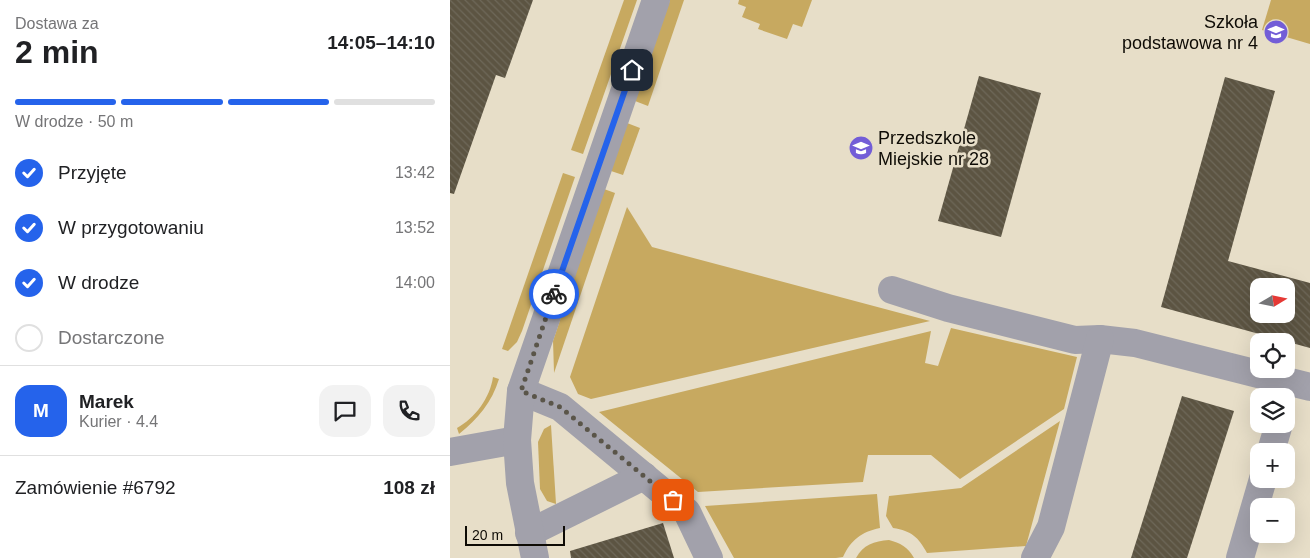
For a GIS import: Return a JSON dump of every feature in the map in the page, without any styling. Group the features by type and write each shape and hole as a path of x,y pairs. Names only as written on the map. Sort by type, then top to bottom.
{"street":[{"path":"644,476 532,545 520,483 517,440 521,391 656,0"},
{"path":"892,290 948,308 1075,340 1100,339 1135,343 1296,389"},
{"path":"1034,558 1051,527 1100,339"},
{"path":"521,391 560,407 687,512 709,558"},
{"path":"450,452 517,440"},
{"path":"1240,558 1260,488"}],"shaded area":[{"path":"624,0 637,0 583,154 571,150"},
{"path":"670,0 684,0 648,106 635,101"},
{"path":"739,0 812,0 802,27 793,24 787,39 758,29 760,24 742,17 746,7 738,4"},
{"path":"1271,0 1310,0 1310,44 1262,30"},
{"path":"627,123 640,128 623,175 611,171"},
{"path":"563,173 575,177 522,331 517,342 508,351 502,349"},
{"path":"604,189 615,193 554,373 553,341"},
{"path":"627,207 652,247 930,321 591,399 578,394 570,377"},
{"path":"951,328 1077,357 1064,409 960,479 931,455 868,455 863,482 698,492 599,412 931,331 925,363 938,366"},
{"path":"493,377 499,379 488,403 478,416 459,434 457,428 470,419 481,407 489,392"},
{"path":"1060,421 1026,546 927,553 921,543 910,533 893,528 886,516 889,496 961,488"},
{"path":"551,425 556,504 547,501 540,489 538,442 544,429"},
{"path":"877,494 880,528 862,534 853,541 843,557 836,558 734,558 705,506"},
{"path":"889,540 903,546 914,558 856,558 869,544"}],"building":[{"path":"450,0 533,0 505,78 496,75 454,194 450,193"},
{"path":"979,76 1041,93 1001,237 938,221"},
{"path":"1225,77 1275,91 1228,261 1291,278 1250,278 1250,323 1295,323 1295,279 1310,283 1310,348 1295,344 1295,333 1255,333 1161,307"},
{"path":"1182,396 1234,411 1187,558 1131,558"},
{"path":"663,523 674,558 571,558 570,551"}],"way so far":[{"path":"554,294 521,391 560,407 673,500"}],"place":[{"name":"Szkoła podstawowa nr 4","path":"1276,32"},
{"name":"Przedszkole Miejskie nr 28","path":"861,148"}],"route":[{"path":"554,294 632,70"}]}
